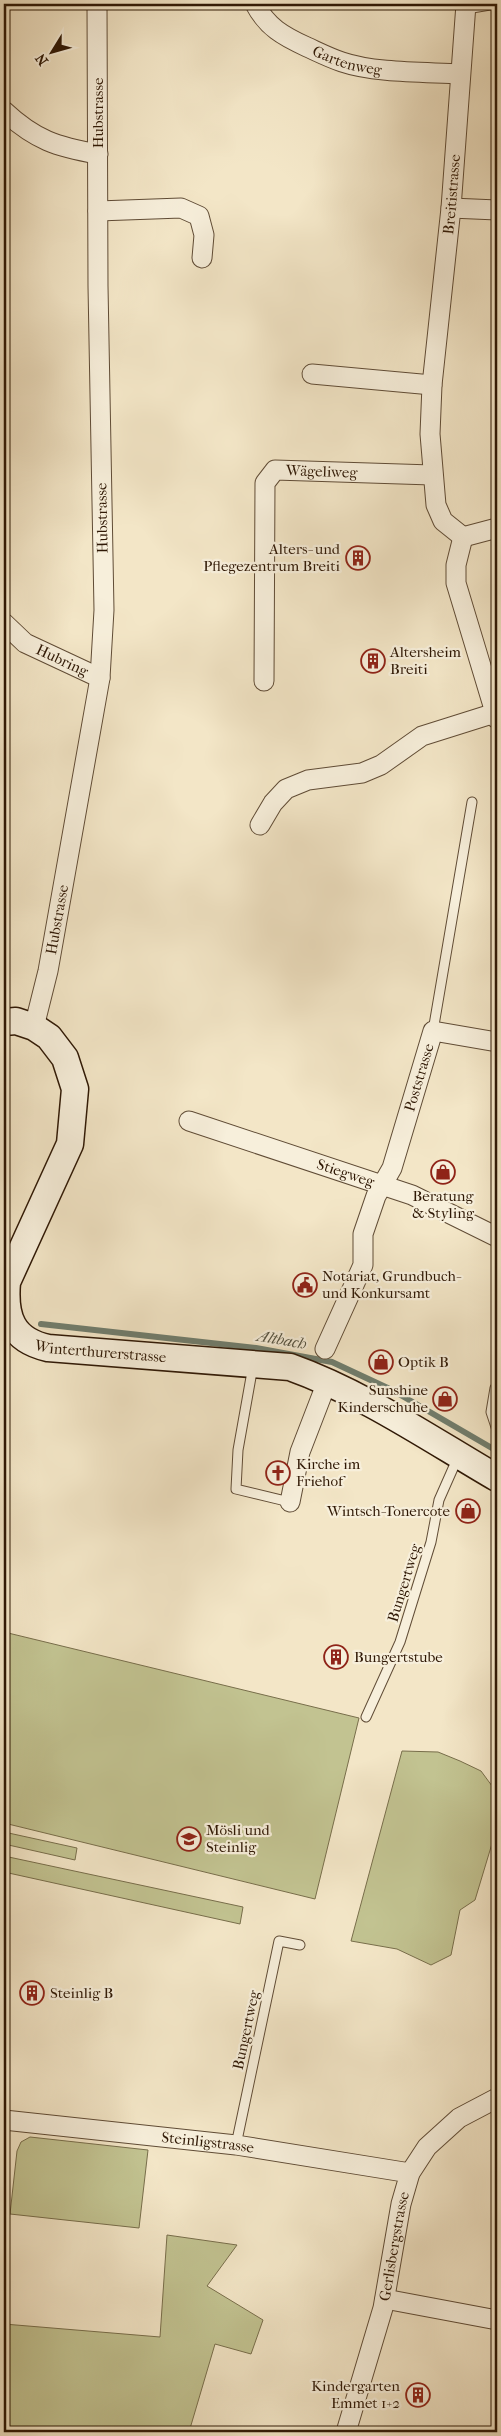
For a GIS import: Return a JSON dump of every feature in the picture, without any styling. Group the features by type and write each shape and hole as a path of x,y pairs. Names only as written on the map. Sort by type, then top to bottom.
{"main road":[{"name":"Winterthurerstrasse","path":"4,1022 16,1022 34,1027 49,1037 65,1058 75,1089 70,1144 7,1282 5,1300 11,1337 48,1348 162,1359 254,1363 290,1367 327,1382 497,1478"}],"street":[{"name":"Hubstrasse","path":"34,1027 46,980 100,678 104,610 98,211 98,4"},
{"name":"Gartenweg","path":"255,4 261,16 273,29 286,38 342,62 361,67 460,74"},
{"name":"Breitistrasse","path":"463,537 443,520 436,506 430,434 432,385 451,208 466,6"},
{"path":"4,111 23,129 61,148 98,154"},
{"path":"98,211 181,208 199,216 204,235 202,258"},
{"path":"451,208 497,210"},
{"path":"312,374 432,385"},
{"name":"Wägeliweg","path":"264,681 265,483 275,470 432,475"},
{"path":"260,825 272,803 286,789 308,780 362,773 381,765 422,736 496,716 456,583 456,565 463,537 497,528"},
{"name":"Hubring","path":"4,623 25,643 100,678"},
{"name":"Poststrasse","path":"325,1349 363,1265 362,1234 376,1196 392,1168 433,1031 497,1042"},
{"name":"Stiegweg","path":"189,1121 383,1184 412,1195 497,1237"},
{"path":"290,1502 300,1452 327,1382"},
{"name":"Gerlisbergstrasse","path":"346,2432 385,2299 401,2204 410,2173 426,2147 459,2118 497,2098"},
{"name":"Steinligstrasse","path":"4,2125 236,2145 410,2173"},
{"path":"385,2299 497,2320"}],"lane":[{"path":"466,6 496,4"},
{"path":"433,1031 472,802"},
{"path":"254,1363 238,1450 236,1489 290,1502"},
{"path":"495,1388 491,1412 497,1430"},
{"name":"Bungertweg","path":"366,1717 400,1642 431,1542 439,1500 459,1455"},
{"name":"Bungertweg","path":"236,2145 279,1941 300,1945"}],"green space":[{"path":"4,1632 359,1718 315,1899 4,1823"},
{"path":"402,1751 438,1752 460,1761 481,1771 495,1790 497,1824 475,1900 460,1910 451,1955 431,1965 397,1949 351,1941"},
{"path":"4,1832 77,1848 75,1860 4,1844"},
{"path":"4,1856 243,1907 240,1924 4,1872"},
{"path":"30,2137 148,2150 139,2228 10,2214 17,2151 21,2142"},
{"path":"167,2235 237,2245 207,2286 263,2320 251,2354 215,2344 189,2432 4,2432 4,2324 160,2337"}],"waterway":[{"name":"Altbach","path":"41,1324 256,1348 332,1362 392,1390 497,1451"}],"place":[{"name":"Alters- und Pflegezentrum Breiti","path":"358,558"},
{"name":"Altersheim Breiti","path":"373,661"},
{"name":"Beratung & Styling","path":"443,1172"},
{"name":"Notariat, Grundbuch- und Konkursamt","path":"305,1285"},
{"name":"Optik B","path":"381,1362"},
{"name":"Sunshine Kinderschuhe","path":"445,1399"},
{"name":"Kirche im Friehof","path":"278,1473"},
{"name":"Wintsch-Tonercote","path":"468,1511"},
{"name":"Bungertstube","path":"336,1657"},
{"name":"Mösli und Steinlig","path":"189,1839"},
{"name":"Steinlig B","path":"32,1993"},
{"name":"Kindergarten Emmet 1+2","path":"418,2395"}]}
